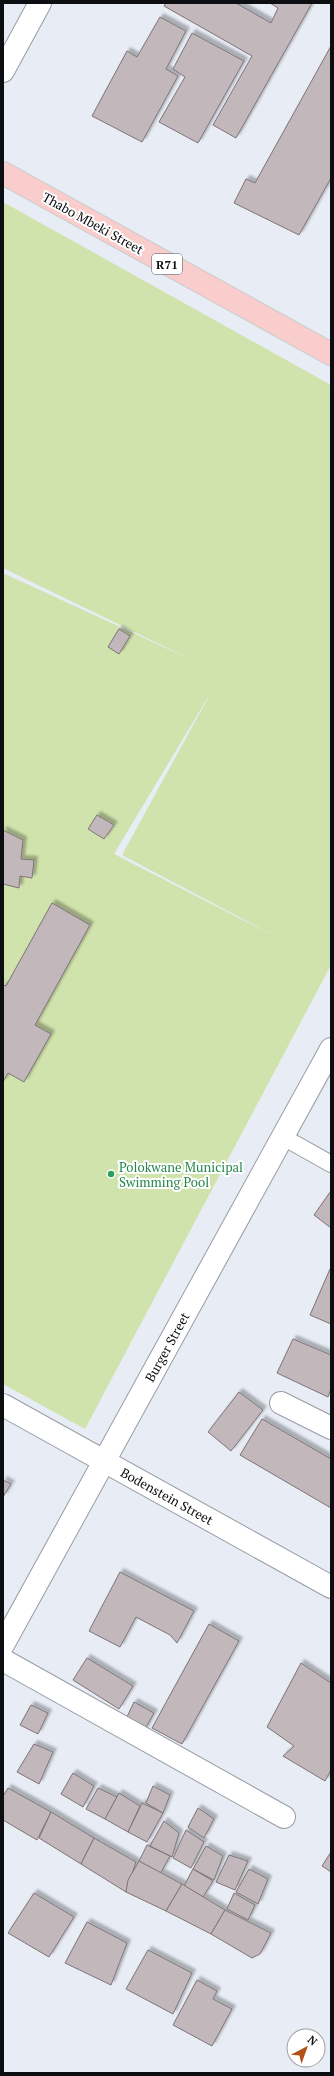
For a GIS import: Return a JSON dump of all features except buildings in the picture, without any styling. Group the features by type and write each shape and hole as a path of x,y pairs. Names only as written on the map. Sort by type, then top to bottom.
{"main road":[{"name":"Thabo Mbeki Street","path":"3,173 331,354"}],"street":[{"path":"3,71 40,3"},
{"name":"Burger Street","path":"3,1645 330,1051"},
{"path":"281,1403 331,1428"},
{"name":"Bodenstein Street","path":"3,1405 331,1587"},
{"path":"3,1660 284,1818"}],"lane":[{"path":"283,1137 331,1164"}],"green space":[{"path":"3,202 331,385 331,965 85,1429 3,1384 3,573 194,661 3,568","holes":["214,687 122,855 288,943 114,854"]}],"place":[{"name":"Polokwane Municipal Swimming Pool","path":"111,1174"}]}
